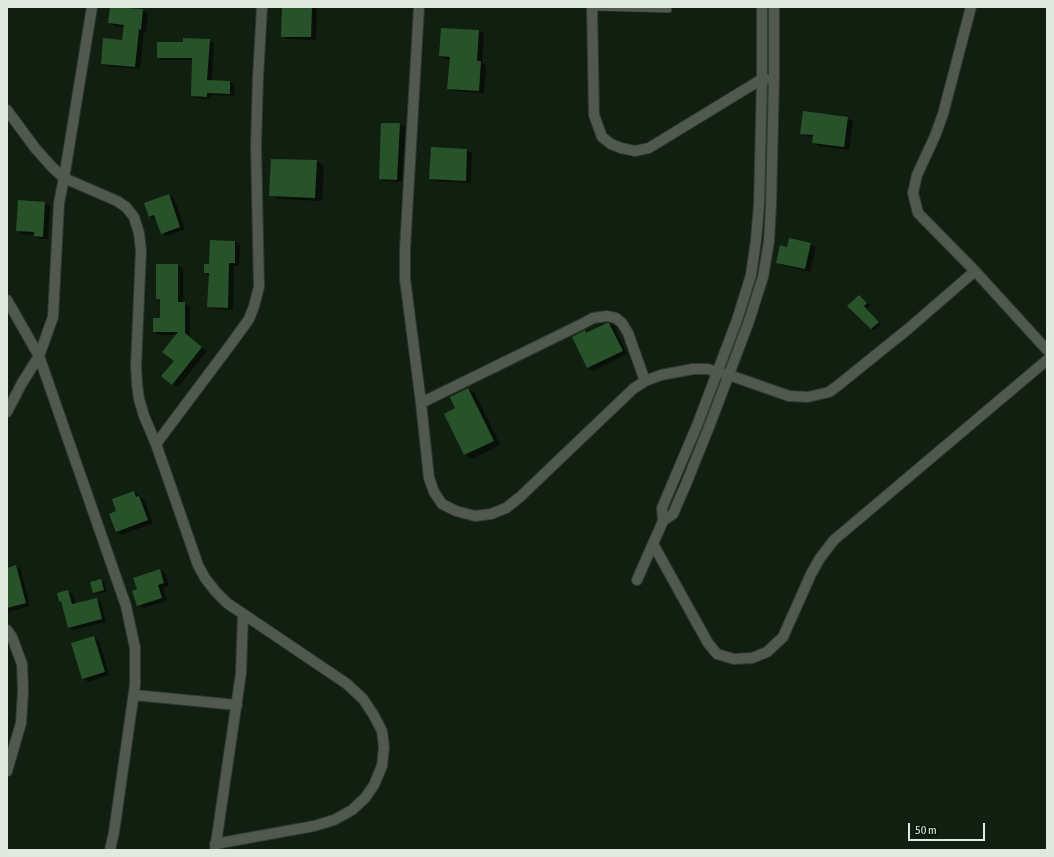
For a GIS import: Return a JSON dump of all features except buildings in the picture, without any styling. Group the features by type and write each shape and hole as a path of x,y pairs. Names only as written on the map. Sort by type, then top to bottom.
{"street":[{"path":"7,412 22,383 39,356 53,317 59,203 92,7"},
{"path":"156,444 248,319 254,306 259,287 256,145 262,7"},
{"path":"419,7 404,249 405,278 429,478 434,492 442,504 456,511 475,516 491,514 506,508 520,497 613,407 645,381 661,375 693,369 707,369 789,396 808,397 829,392 836,388 908,329 975,271"},
{"path":"592,7 594,115 602,137 616,146 635,151 649,148 762,79 774,79"},
{"path":"663,522 662,508 698,422 745,296 751,275 759,205 762,7"},
{"path":"637,580 663,522 673,514 729,375 748,324 763,277 769,241 771,206 774,7"},
{"path":"971,7 943,114 936,136 917,175 913,193 918,213 975,271 1047,350"},
{"path":"7,110 35,148 64,178 117,201 126,207 134,217 139,233 141,250 136,384 144,416 156,444 198,564 205,578 227,603 347,684 363,699 374,714 382,731 384,747 382,766 374,785 365,798 352,810 334,820 314,826 215,847 237,705 242,658 243,614"},
{"path":"7,300 39,356 126,606 135,648 134,695 110,850"},
{"path":"421,403 593,318 607,316 616,318 622,323 628,333 645,381"},
{"path":"653,544 708,643 717,654 734,659 752,658 767,652 783,637 811,574 820,558 834,540 1047,360"},
{"path":"7,630 12,637 22,664 23,691 20,723 7,771"},
{"path":"134,695 237,705"}],"lane":[{"path":"592,7 669,10"}]}
